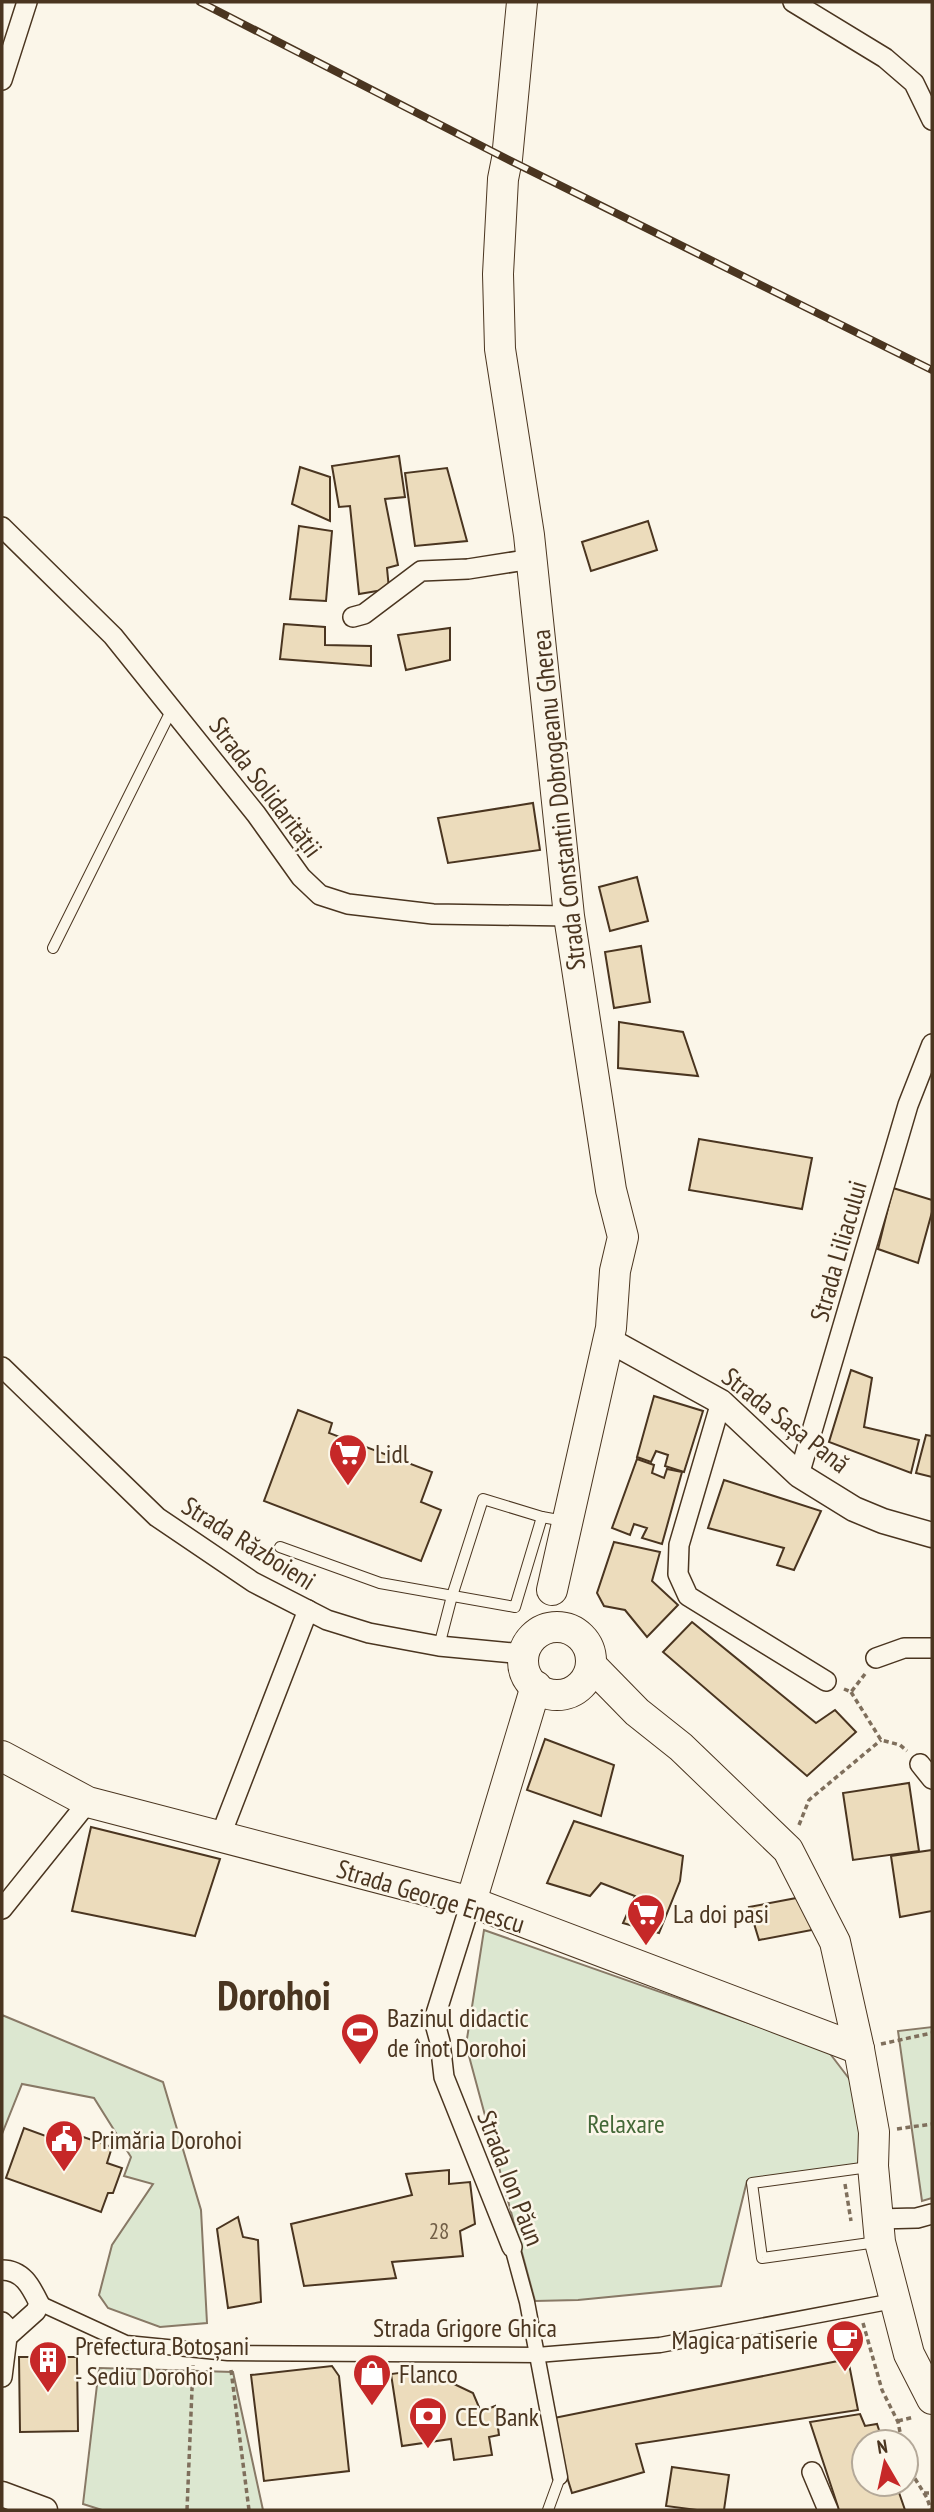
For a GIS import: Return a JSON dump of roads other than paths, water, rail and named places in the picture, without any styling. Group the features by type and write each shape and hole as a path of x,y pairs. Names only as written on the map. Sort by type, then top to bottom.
{"main road":[{"name":"Strada Constantin Dobrogeanu Gherea","path":"522,2 503,179 498,287 500,349 532,559 569,916 611,1190 623,1237 615,1271 611,1328 554,1519 552,1590 542,1630"},
{"path":"552,1590 587,1643 591,1654 583,1677 559,1694 543,1691 536,1686 524,1669 524,1654 534,1636 542,1630 561,1627 579,1634"},
{"path":"583,1677 637,1712 681,1747 788,1850 835,1942 859,2049 874,2133 873,2166 879,2230 909,2354 932,2399"},
{"path":"471,1902 536,1686"},
{"name":"Strada George Enescu","path":"2,1756 89,1802 471,1902 859,2049"}],"street":[{"path":"2,80 27,2"},
{"path":"793,2 886,58 914,83 932,120"},
{"name":"Strada Solidarității","path":"2,527 113,636 256,814 301,877 320,895 348,904 433,914 569,916"},
{"path":"353,617 364,614 421,571 468,569 532,559"},
{"name":"Strada Liliacului","path":"799,1475 908,1105 932,1044"},
{"name":"Strada Sașa Pană","path":"607,1339 720,1402 799,1475 854,1509 883,1521 932,1535"},
{"name":"Strada Războieni","path":"2,1367 157,1517 253,1582 327,1620 369,1633 439,1646 524,1654"},
{"path":"720,1402 679,1545 678,1574 688,1596 826,1681"},
{"path":"220,1837 308,1610"},
{"path":"876,1658 904,1648 932,1648"},
{"path":"2,1909 89,1802"},
{"name":"Strada Ion Păun","path":"471,1902 434,2020 440,2042 444,2077 512,2247 527,2302 561,2477"},
{"path":"879,2230 932,2214"},
{"name":"Strada Grigore Ghica","path":"2,2270 8,2270 29,2282 39,2303 126,2343 228,2353 537,2355 660,2345 859,2308 888,2302 895,2297"},
{"path":"2,2377 4,2330 36,2311 39,2303"},
{"path":"812,2472 828,2510"},
{"path":"15,2502 45,2510"}],"lane":[{"path":"53,948 173,708"},
{"path":"280,1547 380,1583 452,1596 514,1607 554,1519 483,1499 452,1596 439,1646"},
{"path":"873,2166 752,2183 762,2258 879,2230"},
{"path":"548,2510 561,2477"}],"railway":[{"path":"200,2 507,159 932,370"}],"place":[{"name":"Lidl","path":"348,1487"},
{"name":"La doi pasi","path":"646,1947"},
{"name":"Bazinul didactic de înot Dorohoi","path":"360,2066"},
{"name":"Primăria Dorohoi","path":"64,2173"},
{"name":"Magica patiserie","path":"845,2373"},
{"name":"Prefectura Botoșani - Sediu Dorohoi","path":"48,2394"},
{"name":"Flanco","path":"372,2407"},
{"name":"CEC Bank","path":"428,2450"}],"district":[{"name":"Dorohoi","path":"274,1995"}],"park label":[{"name":"Relaxare","path":"626,2123"}]}
